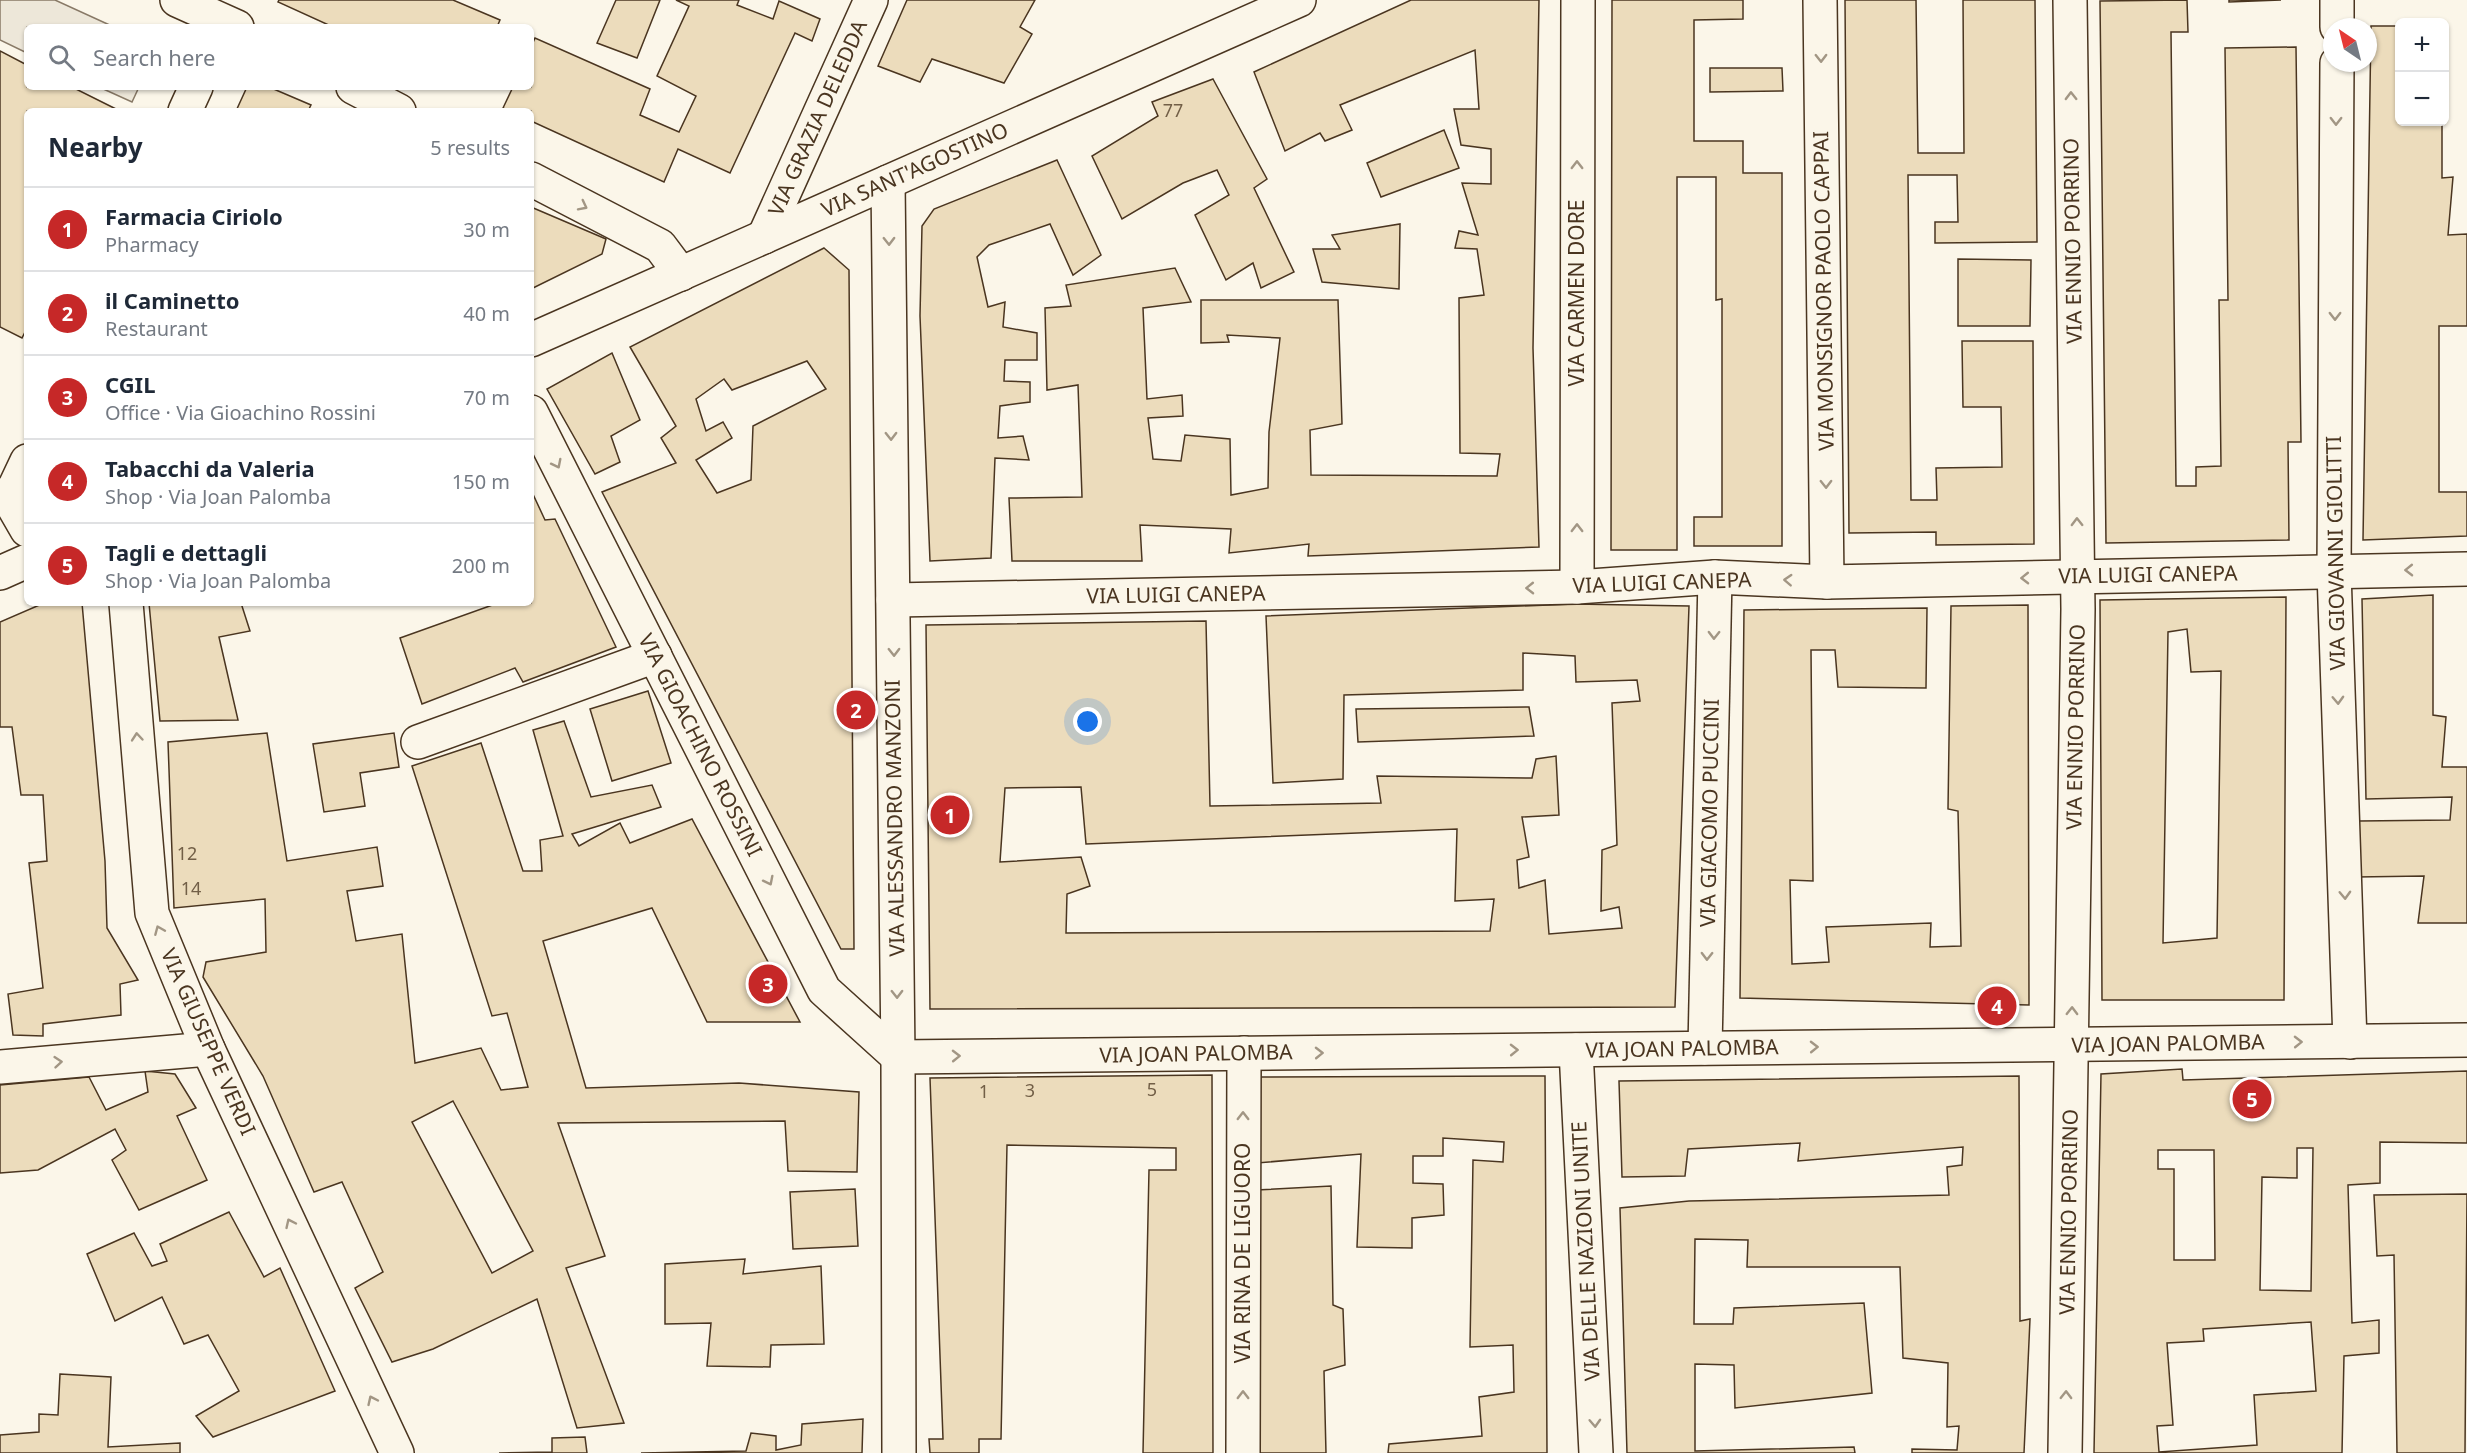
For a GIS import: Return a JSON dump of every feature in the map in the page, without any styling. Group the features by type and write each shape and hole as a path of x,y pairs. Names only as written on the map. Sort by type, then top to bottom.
{"street":[{"path":"177,0 230,19"},
{"name":"VIA GRAZIA DELEDDA","path":"764,237 871,0"},
{"name":"VIA SANT'AGOSTINO","path":"534,339 1299,0"},
{"name":"VIA CARMEN DORE","path":"1577,587 1578,0"},
{"name":"VIA MONSIGNOR PAOLO CAPPAI","path":"1821,0 1827,582"},
{"name":"VIA ENNIO PORRINO","path":"2066,1453 2078,577 2070,0"},
{"path":"2337,0 2337,18"},
{"name":"VIA GIOVANNI GIOLITTI","path":"2337,72 2334,572 2350,1042"},
{"path":"186,108 195,90"},
{"path":"359,90 393,108"},
{"path":"534,181 660,246 681,274"},
{"name":"VIA ALESSANDRO MANZONI","path":"888,182 898,1057 899,1453"},
{"name":"VIA GIOACHINO ROSSINI","path":"534,418 824,990 898,1057"},
{"path":"24,466 5,497 24,526"},
{"path":"0,573 24,562"},
{"name":"VIA LUIGI CANEPA","path":"893,600 1577,587 1715,577 1827,582 2467,569"},
{"name":"VIA GIACOMO PUCCINI","path":"1705,1048 1715,577"},
{"name":"VIA GIUSEPPE VERDI","path":"126,606 152,913 208,1049 397,1453"},
{"path":"418,742 655,656"},
{"name":"VIA JOAN PALOMBA","path":"898,1057 2467,1040"},
{"path":"0,1067 208,1049"},
{"name":"VIA DELLE NAZIONI UNITE","path":"1576,1050 1596,1453"},
{"name":"VIA RINA DE LIGUORO","path":"1243,1453 1244,1053"}],"shaded area":[{"path":"0,0 55,0 107,24 24,24 24,52 0,40"},
{"path":"106,90 138,90 132,102"}],"building":[{"path":"279,0 453,0 500,20 498,24 326,24 278,2"},
{"path":"616,0 660,0 637,58 597,43"},
{"path":"676,0 739,0 737,5 773,19 779,1 820,19 812,41 795,33 730,173 678,149 664,182 534,122 534,108 503,108 512,90 534,90 535,38 650,89 640,115 679,132 696,96 657,76 689,6"},
{"path":"907,0 1035,0 1020,27 1032,34 1004,83 932,59 920,82 878,66"},
{"path":"1411,0 1539,0 1533,348 1539,547 1308,556 1309,544 1229,553 1231,529 1140,525 1142,561 1012,561 1009,498 1082,497 1078,385 1047,390 1045,308 1071,306 1066,285 1175,268 1191,302 1143,308 1147,399 1182,395 1183,416 1148,418 1153,459 1181,461 1185,435 1230,439 1231,495 1268,488 1269,432 1280,338 1227,335 1229,342 1201,343 1201,300 1338,300 1342,424 1310,430 1311,475 1497,476 1500,454 1460,453 1459,298 1484,295 1477,249 1455,248 1459,231 1478,235 1462,183 1491,184 1491,149 1461,145 1454,109 1479,109 1475,50 1340,105 1352,130 1325,141 1320,133 1285,151 1254,72"},
{"path":"1612,0 1743,0 1743,19 1694,20 1694,141 1743,141 1743,173 1782,173 1782,546 1694,546 1694,517 1722,517 1722,299 1716,300 1716,177 1677,177 1677,550 1611,550"},
{"path":"1845,0 1916,0 1918,153 1964,153 1963,0 2035,0 2037,242 1935,243 1935,222 1958,222 1957,175 1908,175 1911,500 1937,500 1936,468 2002,467 2001,407 1963,407 1962,341 2033,341 2034,544 1936,545 1936,532 1849,533"},
{"path":"2187,0 2188,32 2171,32 2176,486 2196,486 2196,467 2221,466 2219,300 2228,300 2225,48 2296,47 2301,442 2288,442 2289,540 2106,543 2100,1"},
{"path":"2229,0 2281,0 2229,2"},
{"path":"2377,26 2395,26 2395,126 2442,126 2442,178 2453,177 2448,235 2467,234 2467,326 2439,326 2439,492 2467,492 2467,536 2363,540 2370,72 2377,72"},
{"path":"0,51 24,63 24,90 78,90 114,108 24,108 24,334 22,338 0,327"},
{"path":"1710,68 1782,68 1783,91 1710,92"},
{"path":"1213,79 1267,179 1254,188 1294,272 1261,288 1253,263 1226,280 1195,215 1229,195 1217,170 1183,183 1122,219 1092,156 1158,116 1152,102"},
{"path":"246,90 276,90 311,105 310,108 237,108"},
{"path":"1444,130 1459,168 1381,197 1367,163"},
{"path":"1057,160 1101,255 1073,275 1050,224 989,245 977,257 988,307 1005,302 1003,327 1037,333 1037,360 1005,360 1004,381 1030,382 1030,402 1000,406 998,438 1023,436 1029,460 995,458 991,558 930,561 920,316 922,226 934,209"},
{"path":"534,208 606,239 602,254 534,288"},
{"path":"1400,224 1399,289 1322,282 1313,249 1340,249 1332,235"},
{"path":"824,248 849,270 854,949 841,949 602,492 676,463 661,438 676,426 630,347","holes":["807,361 826,389 753,426 751,480 717,493 696,460 732,438 723,422 706,431 696,399 724,379 732,390"]},
{"path":"1958,259 2031,260 2030,326 1958,326"},
{"path":"612,353 640,420 611,436 620,462 595,474 547,389"},
{"path":"534,496 545,520 555,519 616,647 523,682 515,668 422,704 400,638 490,606 534,606"},
{"path":"2433,595 2433,715 2446,717 2442,767 2467,767 2467,923 2418,923 2424,876 2356,877 2359,821 2450,820 2452,797 2366,799 2362,599"},
{"path":"2286,597 2284,1000 2102,1000 2100,600","holes":["2187,629 2191,672 2221,671 2217,938 2163,943 2168,632"]},
{"path":"1574,604 1689,606 1675,1007 930,1009 926,625 1206,621 1210,806 1381,803 1377,776 1532,778 1536,759 1556,756 1559,815 1522,817 1529,857 1517,860 1519,888 1545,880 1549,934 1622,928 1619,907 1601,911 1602,850 1617,845 1612,703 1640,701 1637,680 1576,682 1575,656 1523,653 1523,690 1344,695 1343,779 1273,783 1266,616","holes":["1081,787 1086,844 1457,829 1455,901 1494,899 1490,931 1066,933 1067,894 1090,886 1081,857 1000,862 1005,788"]},
{"path":"2028,605 2029,1005 1740,998 1744,610 1927,608 1926,688 1838,687 1835,650 1811,650 1813,881 1790,880 1792,964 1829,962 1826,927 1931,923 1930,947 1961,946 1958,811 1948,809 1951,606"},
{"path":"37,606 82,606 105,861 107,928 138,980 120,984 121,1015 43,1024 43,1036 13,1035 8,994 43,988 29,863 47,861 43,795 21,795 12,727 0,727 0,622"},
{"path":"149,606 242,606 250,631 219,637 238,720 160,721"},
{"path":"648,691 671,763 612,781 590,709"},
{"path":"1529,707 1534,736 1358,742 1356,709"},
{"path":"564,721 591,797 652,785 661,807 572,834 579,846 620,823 630,843 692,819 800,1022 707,1022 652,908 543,941 586,1088 739,1083 859,1092 857,1172 788,1171 785,1121 558,1123 605,1256 566,1268 624,1423 577,1428 537,1299 433,1349 392,1362 355,1288 383,1272 342,1182 314,1192 263,1076 203,977 206,962 266,952 265,899 174,908 168,742 267,733 287,861 377,847 383,886 347,891 356,941 402,934 415,1063 481,1048 501,1090 528,1087 507,1013 492,1016 412,766 481,743 523,871 542,871 540,840 563,836 533,730","holes":["453,1101 533,1251 492,1273 412,1122"]},
{"path":"394,733 399,767 360,773 365,806 324,812 313,744"},
{"path":"2182,1069 2183,1080 2467,1071 2467,1143 2380,1142 2380,1183 2348,1185 2352,1323 2379,1320 2379,1353 2344,1356 2342,1453 2094,1453 2101,1074","holes":["2297,1148 2313,1148 2311,1291 2260,1290 2262,1177 2297,1178","2158,1150 2214,1150 2215,1260 2174,1260 2174,1169 2158,1169","2311,1322 2316,1391 2254,1395 2257,1445 2159,1452 2157,1426 2173,1425 2167,1343 2204,1341 2203,1329"]},
{"path":"145,1071 175,1074 196,1108 177,1116 207,1180 139,1210 112,1160 126,1150 115,1129 38,1170 0,1173 0,1085 89,1077 106,1110 148,1092"},
{"path":"1212,1075 1213,1453 1143,1453 1149,1170 1176,1170 1176,1148 1007,1145 1001,1439 979,1439 979,1453 930,1453 929,1439 943,1439 930,1078"},
{"path":"1545,1076 1547,1453 1388,1453 1389,1444 1482,1436 1479,1397 1514,1392 1513,1345 1470,1347 1473,1160 1503,1162 1504,1142 1443,1138 1443,1156 1413,1156 1413,1183 1443,1184 1444,1215 1412,1218 1412,1248 1357,1247 1361,1154 1257,1163 1260,1077"},
{"path":"2019,1076 2020,1321 2030,1319 2024,1453 1912,1453 1912,1449 1957,1450 1959,1426 1947,1427 1948,1363 1903,1358 1900,1267 1747,1267 1748,1240 1695,1239 1694,1324 1733,1324 1734,1308 1864,1303 1872,1393 1735,1408 1734,1365 1695,1364 1695,1451 1854,1447 1855,1453 1627,1453 1620,1208 1689,1201 1949,1195 1947,1167 1962,1165 1963,1147 1798,1161 1800,1143 1688,1149 1685,1176 1622,1177 1619,1081"},
{"path":"1331,1186 1333,1305 1343,1309 1345,1365 1324,1371 1326,1453 1258,1453 1256,1190"},
{"path":"855,1189 858,1246 793,1249 790,1192"},
{"path":"2467,1194 2465,1453 2397,1453 2394,1255 2377,1256 2374,1195"},
{"path":"229,1212 264,1277 280,1268 335,1391 213,1437 196,1416 239,1391 208,1335 184,1344 162,1297 115,1321 87,1254 134,1233 152,1266 167,1261 160,1244"},
{"path":"745,1259 743,1274 821,1266 824,1344 771,1345 770,1367 707,1366 711,1323 665,1324 665,1264"},
{"path":"60,1374 111,1377 108,1447 180,1443 180,1453 0,1453 0,1435 39,1432 39,1414 58,1415"},
{"path":"863,1419 862,1453 641,1453 746,1451 751,1433 776,1436 776,1450 801,1445 802,1424"},
{"path":"585,1437 587,1453 499,1453 552,1452 552,1438"}],"place":[{"name":"il Caminetto","path":"856,710"},
{"name":"Farmacia Ciriolo","path":"950,815"},
{"name":"CGIL","path":"768,984"},
{"name":"Tabacchi da Valeria","path":"1997,1006"},
{"name":"Tagli e dettagli","path":"2252,1099"}]}
